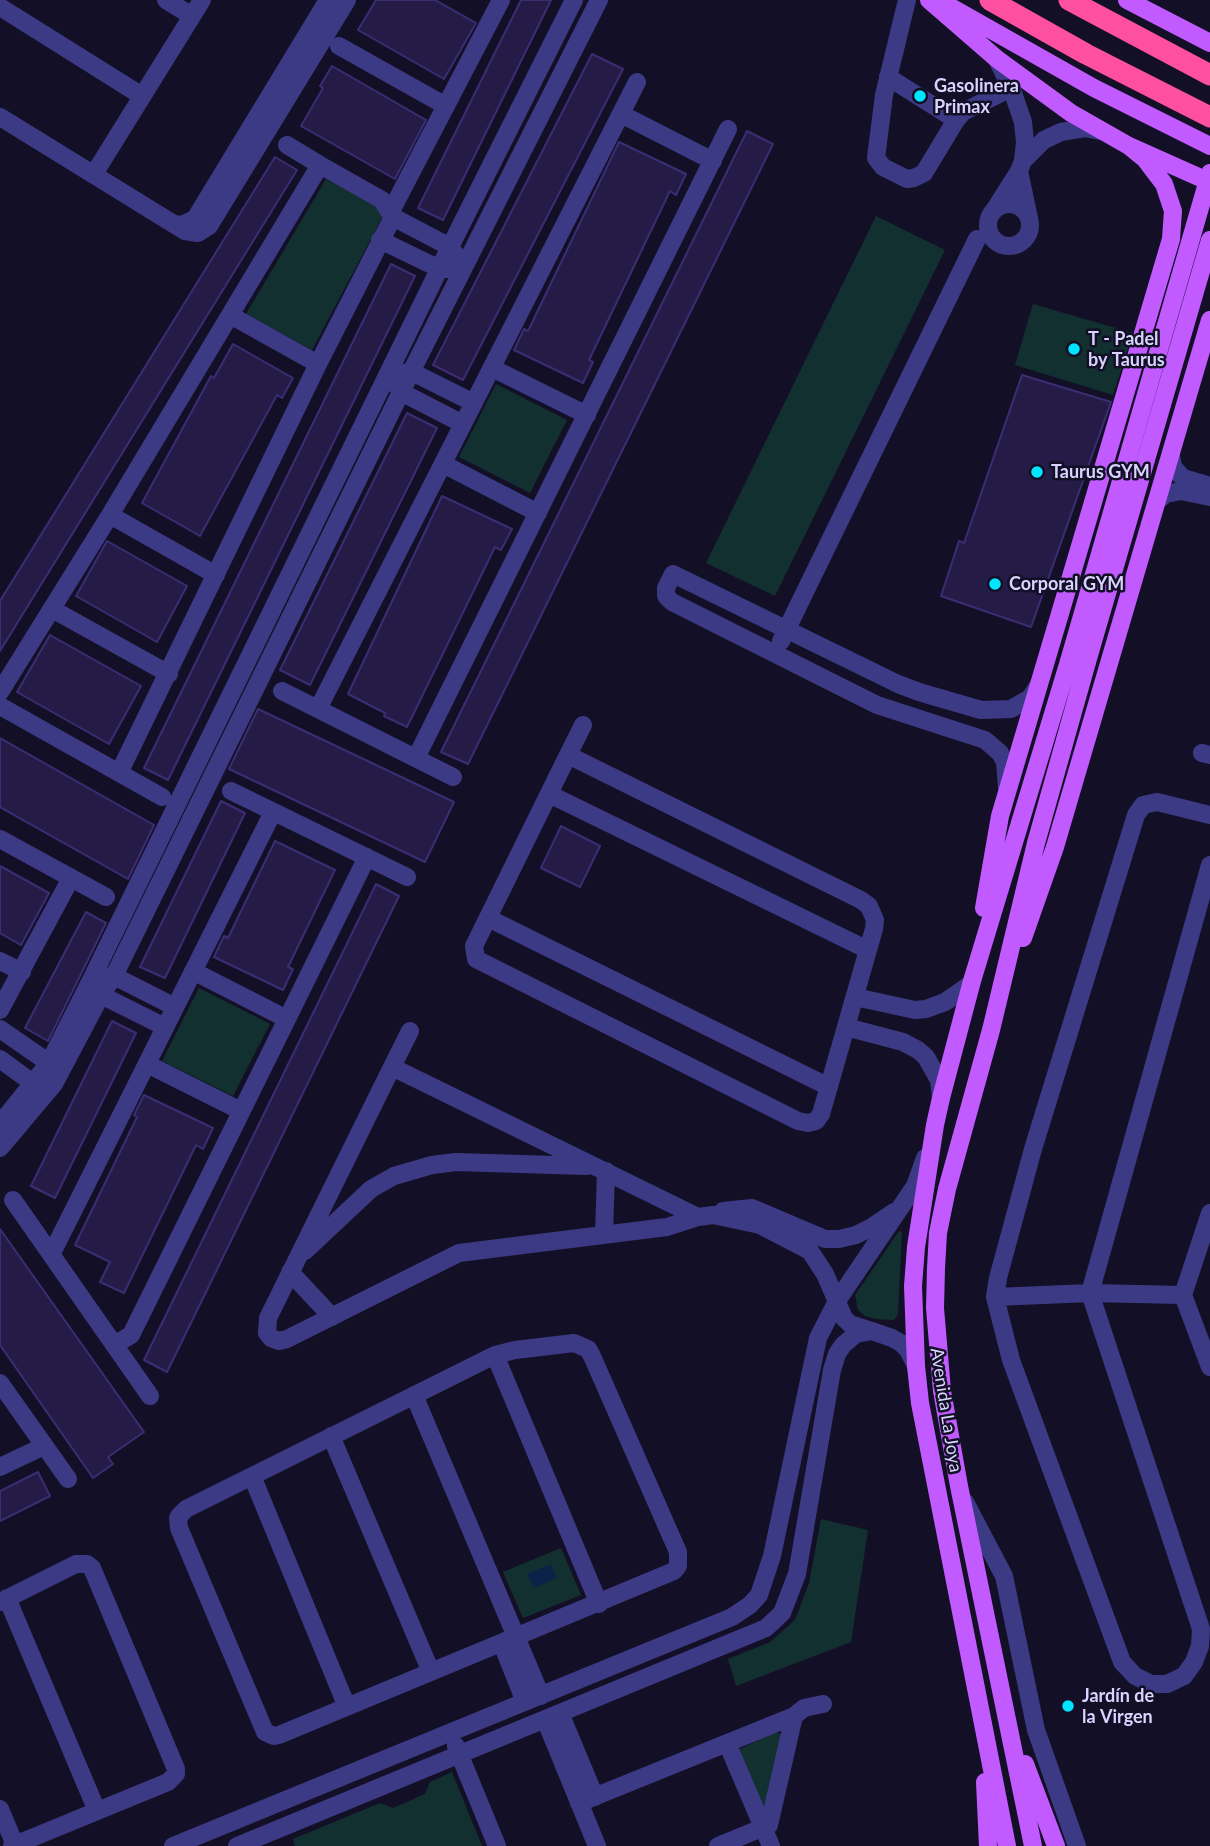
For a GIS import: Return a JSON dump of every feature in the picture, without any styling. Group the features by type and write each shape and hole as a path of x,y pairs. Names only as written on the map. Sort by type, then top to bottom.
{"highway":[{"path":"990,0 1086,54 1210,117"},
{"path":"1069,0 1210,75"}],"main road":[{"path":"929,0 997,59 1071,113 1129,146 1210,182"},
{"path":"937,0 1094,88 1210,146"},
{"path":"1126,0 1205,41"},
{"path":"1151,0 1205,41"},
{"path":"972,982 1000,816 1164,264 1173,224 1169,196 1156,172 1129,146"},
{"path":"972,982 1069,662 1210,173"},
{"path":"991,1030 1036,843 1210,240"},
{"path":"1164,264 1178,255 1201,259 1210,264"},
{"path":"991,1030 1055,847 1210,320"},
{"name":"Avenida La Joya","path":"972,982 935,1125 915,1260 913,1286 916,1366 920,1403 1007,1846"},
{"name":"Avenida La Joya","path":"991,1030 947,1189 939,1233 935,1308 942,1391 959,1486 1032,1846"},
{"path":"1007,1719 1056,1846"},
{"path":"983,1723 988,1846"}],"street":[{"path":"166,0 192,16"},
{"path":"94,174 202,0"},
{"path":"0,1124 49,1063 450,247 575,0"},
{"path":"0,1148 54,1084 101,995 114,976 401,392 599,0"},
{"path":"907,0 888,77 876,158 883,167 907,179 924,173 963,112 1011,88"},
{"path":"0,117 174,224 182,225 195,219 338,1"},
{"path":"119,773 446,106 493,3"},
{"path":"0,7 142,96"},
{"path":"339,46 446,106"},
{"path":"977,239 1010,246 1023,242 1029,231 1021,166 1023,122 997,59"},
{"path":"888,77 956,120"},
{"path":"318,709 637,82"},
{"path":"621,114 713,160"},
{"path":"775,653 977,239 1021,166 1044,140 1061,132 1085,128 1100,131"},
{"path":"416,758 728,129"},
{"path":"287,145 382,200 391,215 450,247 465,268"},
{"path":"0,692 110,515 320,164"},
{"path":"998,243 990,233 990,217 1002,206 1015,205 1029,218"},
{"path":"380,240 440,269 465,268"},
{"path":"230,315 318,364"},
{"path":"492,368 587,415"},
{"path":"389,375 412,372 474,403"},
{"path":"389,375 401,392 463,424"},
{"path":"1171,456 1173,467 1183,478 1210,486"},
{"path":"443,464 538,513"},
{"path":"1157,499 1181,491 1210,497"},
{"path":"110,515 216,575"},
{"path":"1007,791 1008,774 1005,762 1000,752 985,740 890,709 672,602 665,592 673,574 898,684 981,710 1011,709 1022,704 1035,691 1041,680"},
{"path":"52,610 169,674"},
{"path":"890,709 898,684"},
{"path":"282,691 453,777"},
{"path":"0,706 162,797"},
{"path":"568,755 869,906 875,920 869,950 821,1114 816,1121 798,1121 480,962 474,955 474,946 568,755 583,725"},
{"path":"231,791 407,877"},
{"path":"549,794 869,950"},
{"path":"1210,815 1157,802 1143,805 1136,815 1033,1149 995,1297 1011,1360 1122,1662 1135,1676 1151,1684 1167,1684 1184,1676 1194,1662 1200,1646 1201,1629 1090,1293 1210,865"},
{"path":"52,1254 273,811"},
{"path":"0,839 106,897"},
{"path":"114,1345 131,1335 367,858"},
{"path":"0,1010 71,878"},
{"path":"488,918 829,1087"},
{"path":"0,961 22,972"},
{"path":"193,971 287,1019"},
{"path":"92,978 114,976 176,1007"},
{"path":"92,978 101,995 165,1027"},
{"path":"855,997 915,1010 926,1009 936,1007 972,982"},
{"path":"846,1027 903,1042 918,1050 926,1057 939,1080 941,1098"},
{"path":"0,1029 49,1063 54,1084"},
{"path":"410,1031 268,1318 265,1326 271,1338 279,1341 287,1339 459,1253 674,1226 729,1209 752,1208 825,1239 839,1239 872,1227 904,1205"},
{"path":"0,1059 34,1084 54,1084"},
{"path":"147,1064 242,1111"},
{"path":"392,1067 600,1169 706,1216 760,1225 804,1247 817,1259 841,1313 850,1324 901,1343 916,1366"},
{"path":"173,1846 741,1611 759,1595 766,1580 816,1347 837,1301 915,1186 935,1125"},
{"path":"293,1265 371,1189 394,1176 432,1165 456,1162 600,1169"},
{"path":"600,1169 604,1235"},
{"path":"13,1200 150,1396"},
{"path":"1210,1213 1183,1295 1210,1367"},
{"path":"293,1265 332,1317"},
{"path":"995,1297 1090,1293 1183,1295"},
{"path":"237,1846 274,1839 459,1755 765,1628 782,1613 797,1574 832,1370 843,1345 856,1334 872,1331"},
{"path":"574,1343 588,1349 678,1552 678,1566 670,1575 279,1735 269,1735 265,1732 184,1541 178,1518 186,1509 414,1395 495,1355 574,1343"},
{"path":"495,1355 599,1604"},
{"path":"0,1383 68,1479"},
{"path":"414,1395 508,1641 533,1699"},
{"path":"331,1436 431,1672"},
{"path":"0,1467 44,1446"},
{"path":"252,1476 347,1707"},
{"path":"959,1486 974,1521 1004,1576 1035,1730 1077,1846"},
{"path":"774,1545 801,1548"},
{"path":"0,1809 13,1845 96,1811 173,1779 176,1774 176,1763 92,1568 87,1564 76,1564 4,1600 96,1811"},
{"path":"587,1800 794,1716 804,1708 823,1704"},
{"path":"552,1716 587,1800 597,1846"},
{"path":"718,1846 769,1825 794,1716"},
{"path":"450,1733 497,1846"},
{"path":"727,1743 771,1846"},
{"path":"263,1810 274,1839"}],"green space":[{"path":"326,179 378,207 382,218 312,350 246,314"},
{"path":"876,216 945,250 775,596 706,563"},
{"name":"T - Padel by Taurus","path":"1033,304 1133,333 1113,395 1015,365"},
{"path":"496,384 567,420 530,493 459,457"},
{"path":"199,988 270,1024 233,1096 162,1061"},
{"path":"899,1231 902,1232 898,1314 894,1320 865,1316 858,1310 855,1295"},
{"path":"821,1519 868,1530 851,1642 736,1686 728,1659 770,1642 795,1620 809,1583"},
{"path":"561,1548 581,1595 523,1618 503,1572"},
{"path":"775,1732 783,1735 767,1809 759,1806 736,1751"},
{"path":"452,1772 482,1846 295,1846 293,1839 380,1803 393,1808 425,1794 430,1782"}],"water":[{"path":"551,1564 557,1578 534,1588 527,1574"}],"building":[{"path":"376,0 435,0 476,23 444,79 358,30"},
{"path":"521,0 551,0 443,220 418,208"},
{"path":"592,54 623,69 463,380 433,365"},
{"path":"332,66 426,120 395,179 301,126 323,88 320,86"},
{"path":"747,131 773,144 468,764 441,752"},
{"path":"619,142 686,174 676,195 670,191 589,360 593,362 583,383 514,350 524,329 528,331"},
{"path":"275,157 297,170 0,651 0,601"},
{"path":"391,264 415,276 168,780 144,768"},
{"path":"233,344 293,378 282,398 277,395 200,536 142,503 211,376 214,378"},
{"name":"Taurus GYM","path":"1022,375 1111,402 1031,627 941,596 959,541 964,543"},
{"path":"407,413 437,428 310,685 280,670"},
{"path":"442,496 512,529 501,550 495,547 407,727 348,694"},
{"path":"107,541 187,586 157,642 76,596"},
{"path":"50,635 141,686 109,744 17,692"},
{"path":"258,709 454,802 425,862 229,769"},
{"path":"0,738 154,825 128,879 0,807"},
{"path":"221,801 245,813 165,978 140,967"},
{"path":"561,826 600,846 580,887 541,868"},
{"path":"275,841 335,870 288,967 293,969 283,990 214,957 224,936 228,938"},
{"path":"0,866 49,893 21,945 0,933"},
{"path":"376,884 399,896 167,1372 144,1360"},
{"path":"86,912 106,923 48,1041 25,1028"},
{"path":"112,1021 136,1033 55,1198 31,1186"},
{"path":"144,1095 213,1128 203,1149 196,1145 124,1293 100,1282 110,1262 75,1245 137,1117 134,1115"},
{"path":"0,1229 144,1432 108,1457 113,1464 93,1478 0,1345"},
{"path":"38,1472 50,1496 0,1521 0,1491"}],"place":[{"name":"Gasolinera Primax","path":"920,96"},
{"name":"T - Padel by Taurus","path":"1074,349"},
{"name":"Taurus GYM","path":"1037,472"},
{"name":"Corporal GYM","path":"995,584"},
{"name":"Jardín de la Virgen","path":"1068,1706"}]}
